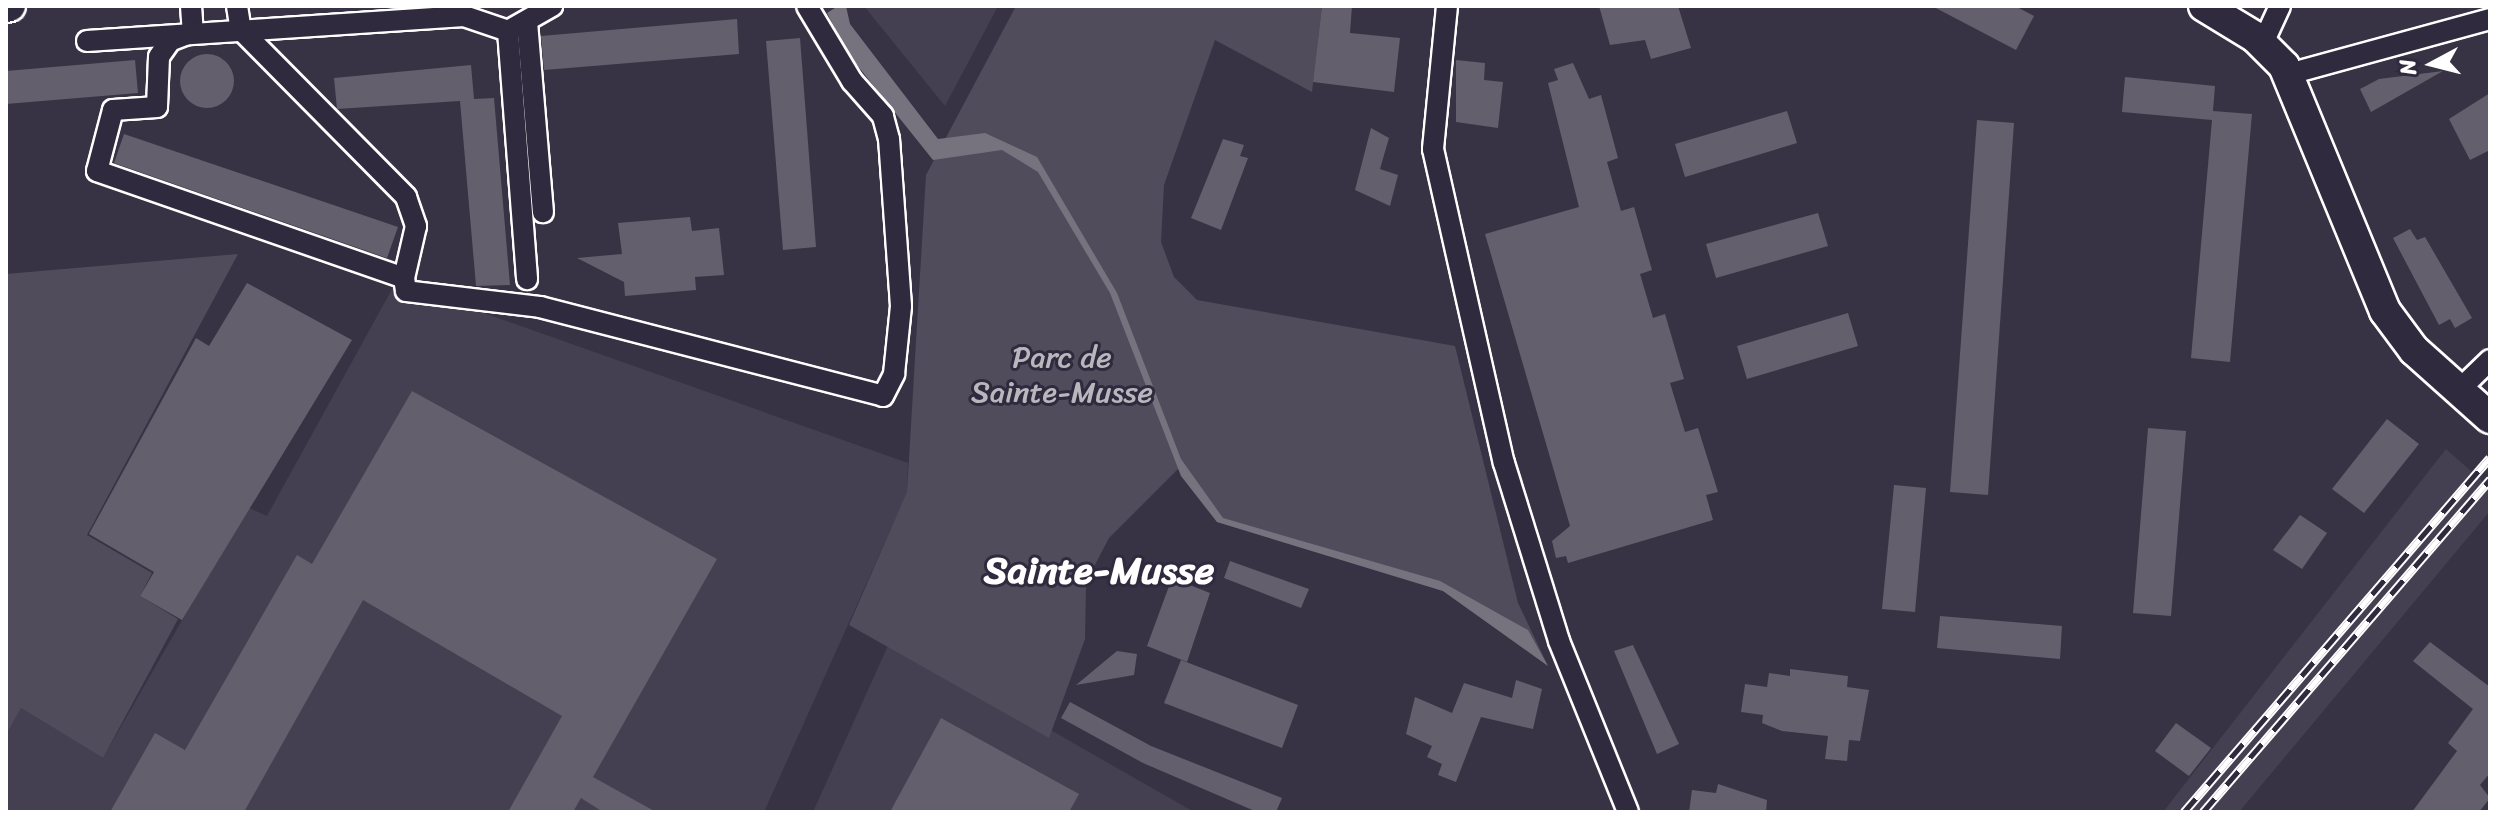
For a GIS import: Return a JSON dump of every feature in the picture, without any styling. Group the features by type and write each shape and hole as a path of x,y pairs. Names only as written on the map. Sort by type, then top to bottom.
{"main road":[{"path":"2204,6 2263,43 2289,74 2385,311 2473,403"}],"street":[{"path":"191,6 193,32"},
{"path":"237,6 241,30 406,197 416,226 404,278 406,291 540,307 883,396 894,374 901,306 889,139 883,116 852,81 807,6"},
{"path":"87,41 464,16 508,31 552,6"},
{"path":"1447,6 1433,149 1504,463 1559,641 1628,812"},
{"path":"2263,43 2280,6"},
{"path":"2289,74 2490,19"},
{"path":"527,22 543,212"},
{"path":"508,31 527,279"},
{"path":"193,32 170,41 159,57 157,107 113,110 97,171 404,278"},
{"path":"2473,403 2490,360"}],"shaded area":[{"path":"838,6 846,6 850,24 938,139 985,133 1037,157 1117,293 1181,459 1223,518 1440,581 1528,630 1548,666 1443,591 1217,522 1181,476 1110,293 1038,172 1002,150 933,160 849,55 827,13"},
{"path":"864,6 998,6 945,106"},
{"path":"396,282 908,463 907,493 764,812 6,812 6,735 21,708 103,758 247,507 267,516"},
{"path":"2446,449 2490,488 2490,511 2239,812 2163,812"},
{"path":"891,639 1194,812 813,812"}],"green space":[{"name":"Parc de Sainte-Musse","path":"1016,6 1322,6 1312,92 1215,40 1164,185 1161,242 1174,277 1197,300 1455,346 1518,603 1548,666 1443,591 1217,522 1178,469 1109,538 1086,582 1085,639 1049,738 849,625 907,492 926,175"},
{"path":"238,254 87,535 152,573 140,596 178,619 103,758 21,708 6,735 6,274"}],"building":[{"path":"1322,6 1352,6 1350,33 1400,38 1394,92 1313,82"},
{"path":"1599,6 1678,6 1691,48 1651,59 1645,40 1610,45"},
{"path":"1932,6 2015,6 2034,16 2016,50"},
{"path":"737,19 739,54 544,70 541,36"},
{"path":"800,38 816,247 783,250 766,41"},
{"path":"207,54 226,62 234,81 226,100 207,108 188,100 180,81 188,62"},
{"path":"135,60 138,93 6,104 6,71"},
{"path":"1456,60 1485,63 1484,80 1503,82 1498,128 1456,122"},
{"path":"1573,63 1589,99 1601,95 1618,158 1607,162 1621,211 1634,207 1652,270 1640,274 1653,318 1665,314 1684,379 1670,383 1685,432 1698,428 1718,492 1706,495 1713,520 1568,563 1566,556 1556,558 1552,541 1570,526 1485,234 1579,207 1548,83 1558,80 1554,69"},
{"path":"471,65 474,99 494,98 510,285 476,286 460,101 337,109 334,78"},
{"path":"2443,71 2371,112 2360,89 2379,79"},
{"path":"2125,77 2215,86 2213,111 2252,114 2230,362 2191,358 2212,120 2122,112"},
{"path":"2490,93 2490,150 2470,160 2449,119"},
{"path":"1787,111 1797,143 1685,177 1675,144"},
{"path":"1977,120 2014,123 1988,495 1950,492"},
{"path":"1371,128 1389,138 1380,169 1398,175 1390,206 1355,190"},
{"path":"124,134 398,227 387,258 114,163"},
{"path":"1223,139 1244,145 1240,156 1248,158 1221,230 1191,218"},
{"path":"1818,213 1828,246 1716,278 1706,244"},
{"path":"690,217 692,231 719,228 724,275 695,277 696,290 625,296 624,282 577,258 622,254 618,223"},
{"path":"2410,229 2417,240 2425,237 2472,318 2455,328 2450,319 2439,325 2393,238"},
{"path":"247,283 352,340 182,620 140,596 154,572 89,534 196,338 209,346"},
{"path":"1848,313 1858,346 1747,379 1737,346"},
{"path":"412,391 717,559 593,777 656,812 603,812 581,798 573,812 508,812 562,716 363,600 244,812 110,812 155,733 185,750 297,555 312,564"},
{"path":"2387,419 2419,444 2364,513 2332,489"},
{"path":"2148,428 2186,431 2171,616 2133,613"},
{"path":"1894,485 1926,488 1915,612 1882,609"},
{"path":"2300,515 2327,533 2302,569 2273,550"},
{"path":"1230,561 1309,589 1301,608 1224,578"},
{"path":"1172,578 1210,593 1187,662 1147,646"},
{"path":"1940,616 2062,626 2060,659 1937,648"},
{"path":"2430,642 2490,687 2490,773 2480,785 2490,798 2479,812 2412,812 2457,751 2448,743 2473,709 2413,661"},
{"path":"1633,645 1679,744 1657,754 1614,651"},
{"path":"1117,651 1137,654 1134,675 1076,685"},
{"path":"1181,660 1298,705 1282,748 1164,703"},
{"path":"1790,669 1848,676 1847,687 1869,690 1860,741 1849,740 1847,761 1825,759 1828,736 1782,731 1762,723 1763,715 1741,712 1745,684 1767,687 1769,673 1790,676"},
{"path":"1516,680 1542,689 1533,729 1481,717 1456,782 1438,775 1442,764 1427,757 1432,746 1406,734 1415,697 1452,713 1464,683 1512,698"},
{"path":"1070,702 1151,746 1282,798 1276,812 1257,812 1143,763 1061,718"},
{"path":"941,718 1079,794 1069,812 890,812"},
{"path":"2176,723 2211,748 2189,776 2155,751"},
{"path":"1718,784 1767,800 1766,812 1689,812 1692,790 1716,793"}],"railway":[{"path":"2184,812 2490,458"},
{"path":"2203,812 2490,479"}],"district":[{"name":"Sainte-Musse","path":"1099,571"}]}
